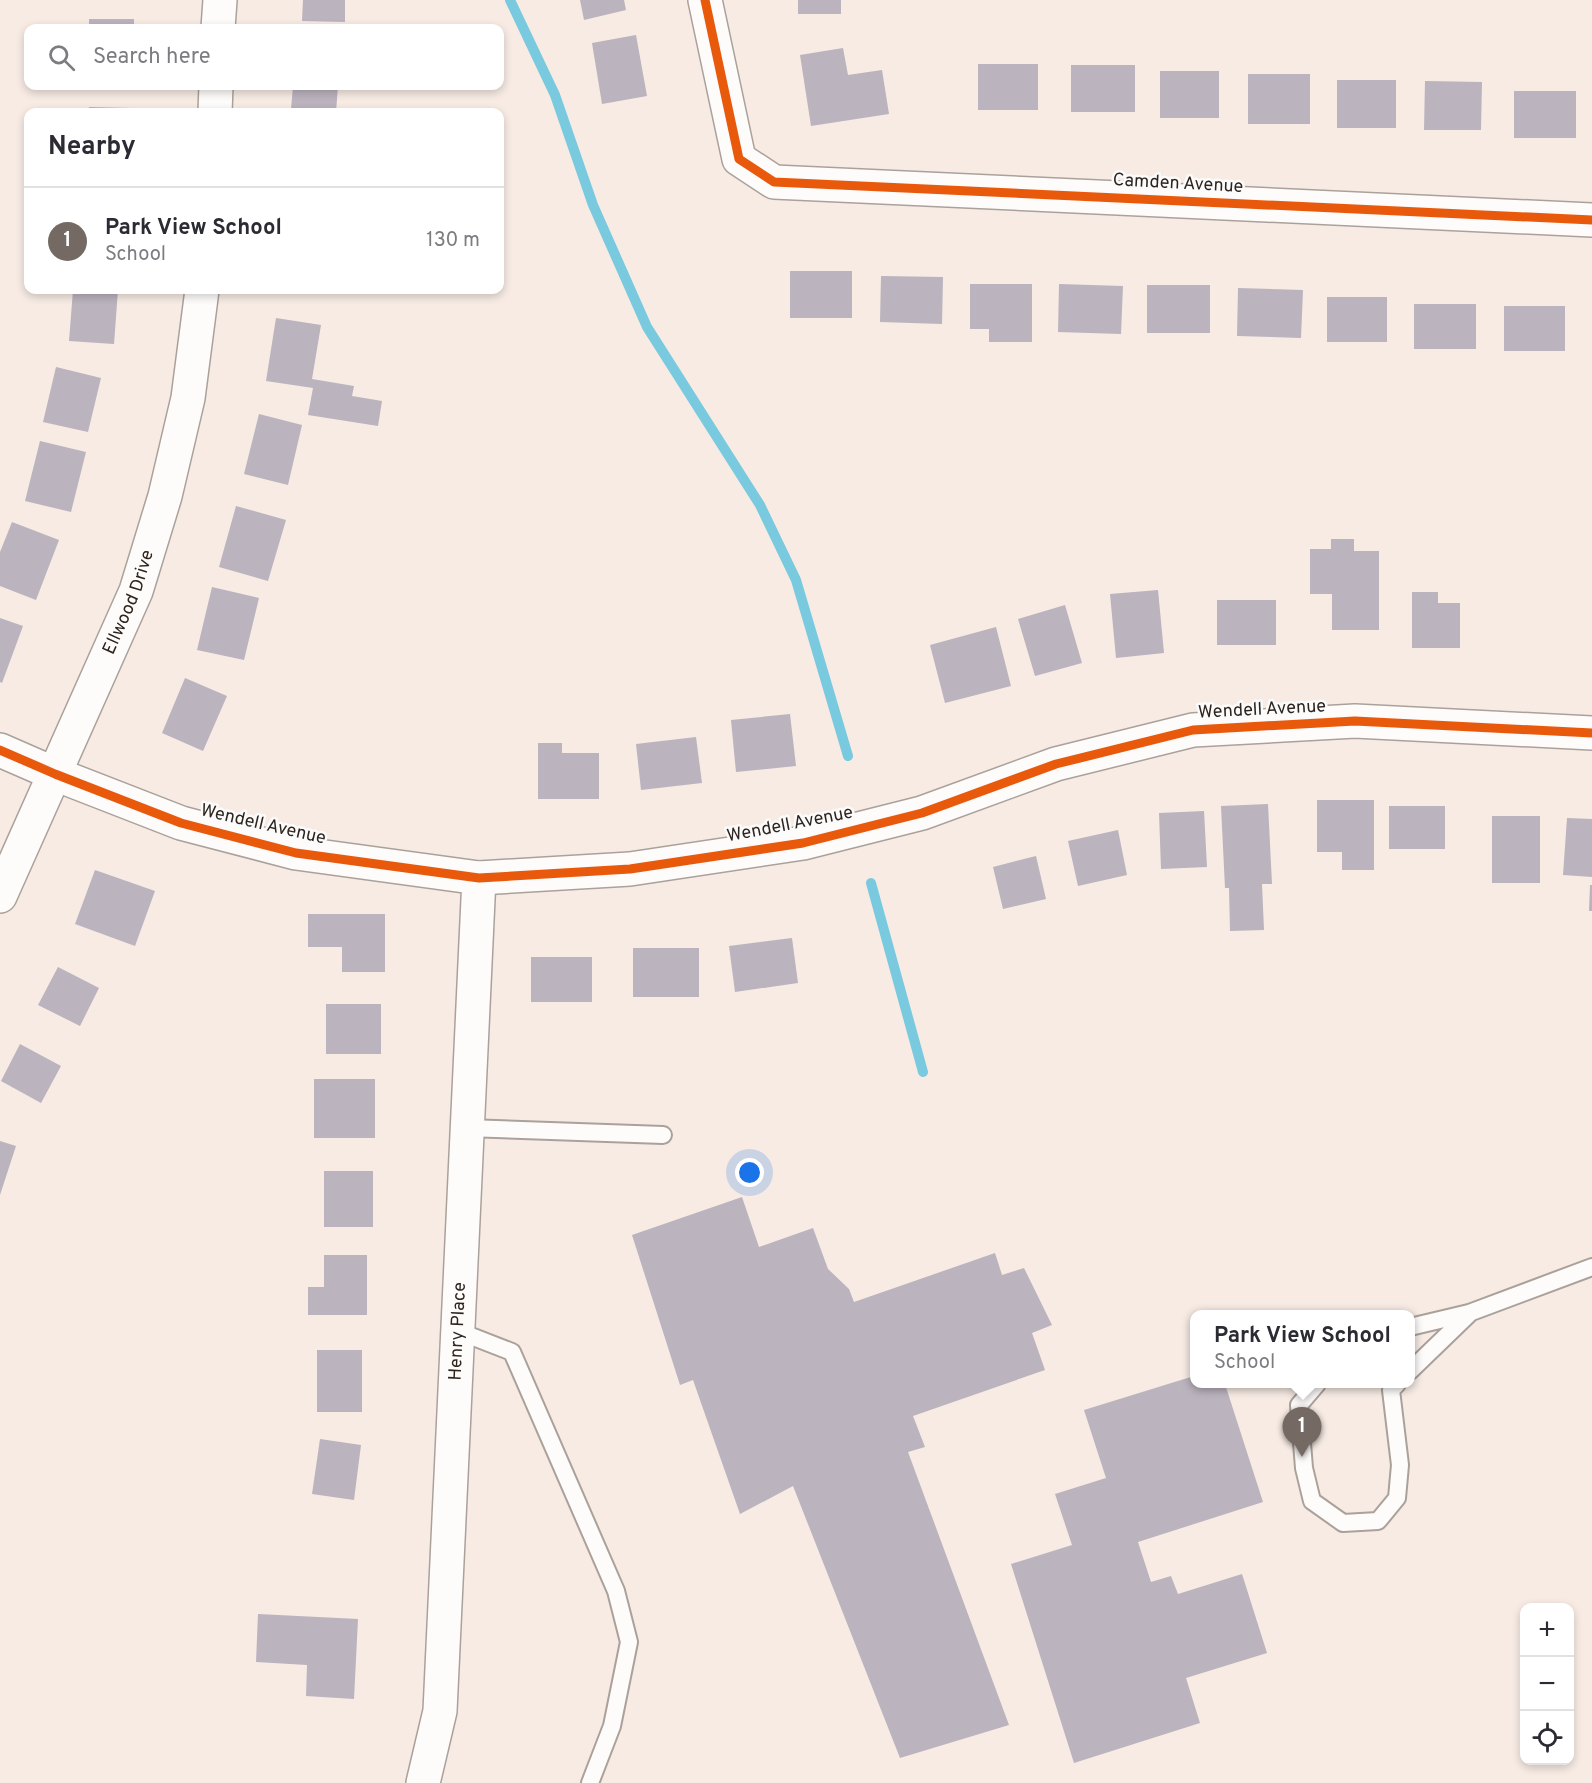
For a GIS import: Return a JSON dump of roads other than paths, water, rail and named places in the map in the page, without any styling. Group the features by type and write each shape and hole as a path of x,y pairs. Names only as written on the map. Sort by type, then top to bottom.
{"street":[{"path":"219,24 220,0"},
{"name":"Camden Avenue","path":"705,0 739,159 774,182 1592,220"},
{"path":"215,108 216,90"},
{"name":"Ellwood Drive","path":"0,896 136,591 162,507 188,398 201,294"},
{"name":"Wendell Avenue","path":"0,750 55,774 182,823 296,853 479,878 630,869 803,843 922,813 1056,764 1193,730 1355,721 1592,733"},
{"name":"Henry Place","path":"423,1783 440,1711 479,878"}],"lane":[{"path":"467,1128 663,1135"},
{"path":"1415,1326 1469,1313 1592,1267"},
{"path":"1415,1366 1469,1313"},
{"path":"458,1331 512,1352 616,1592 629,1642 612,1726 590,1783"},
{"path":"1313,1388 1299,1405 1304,1468 1312,1501 1343,1523 1378,1521 1397,1498 1400,1465 1391,1390 1393,1388"}],"waterway":[{"path":"510,0 555,95 593,205 647,327 760,505 796,580 848,756"},
{"path":"871,883 923,1072"}],"place":[{"name":"Park View School","path":"1302,1457"}]}
